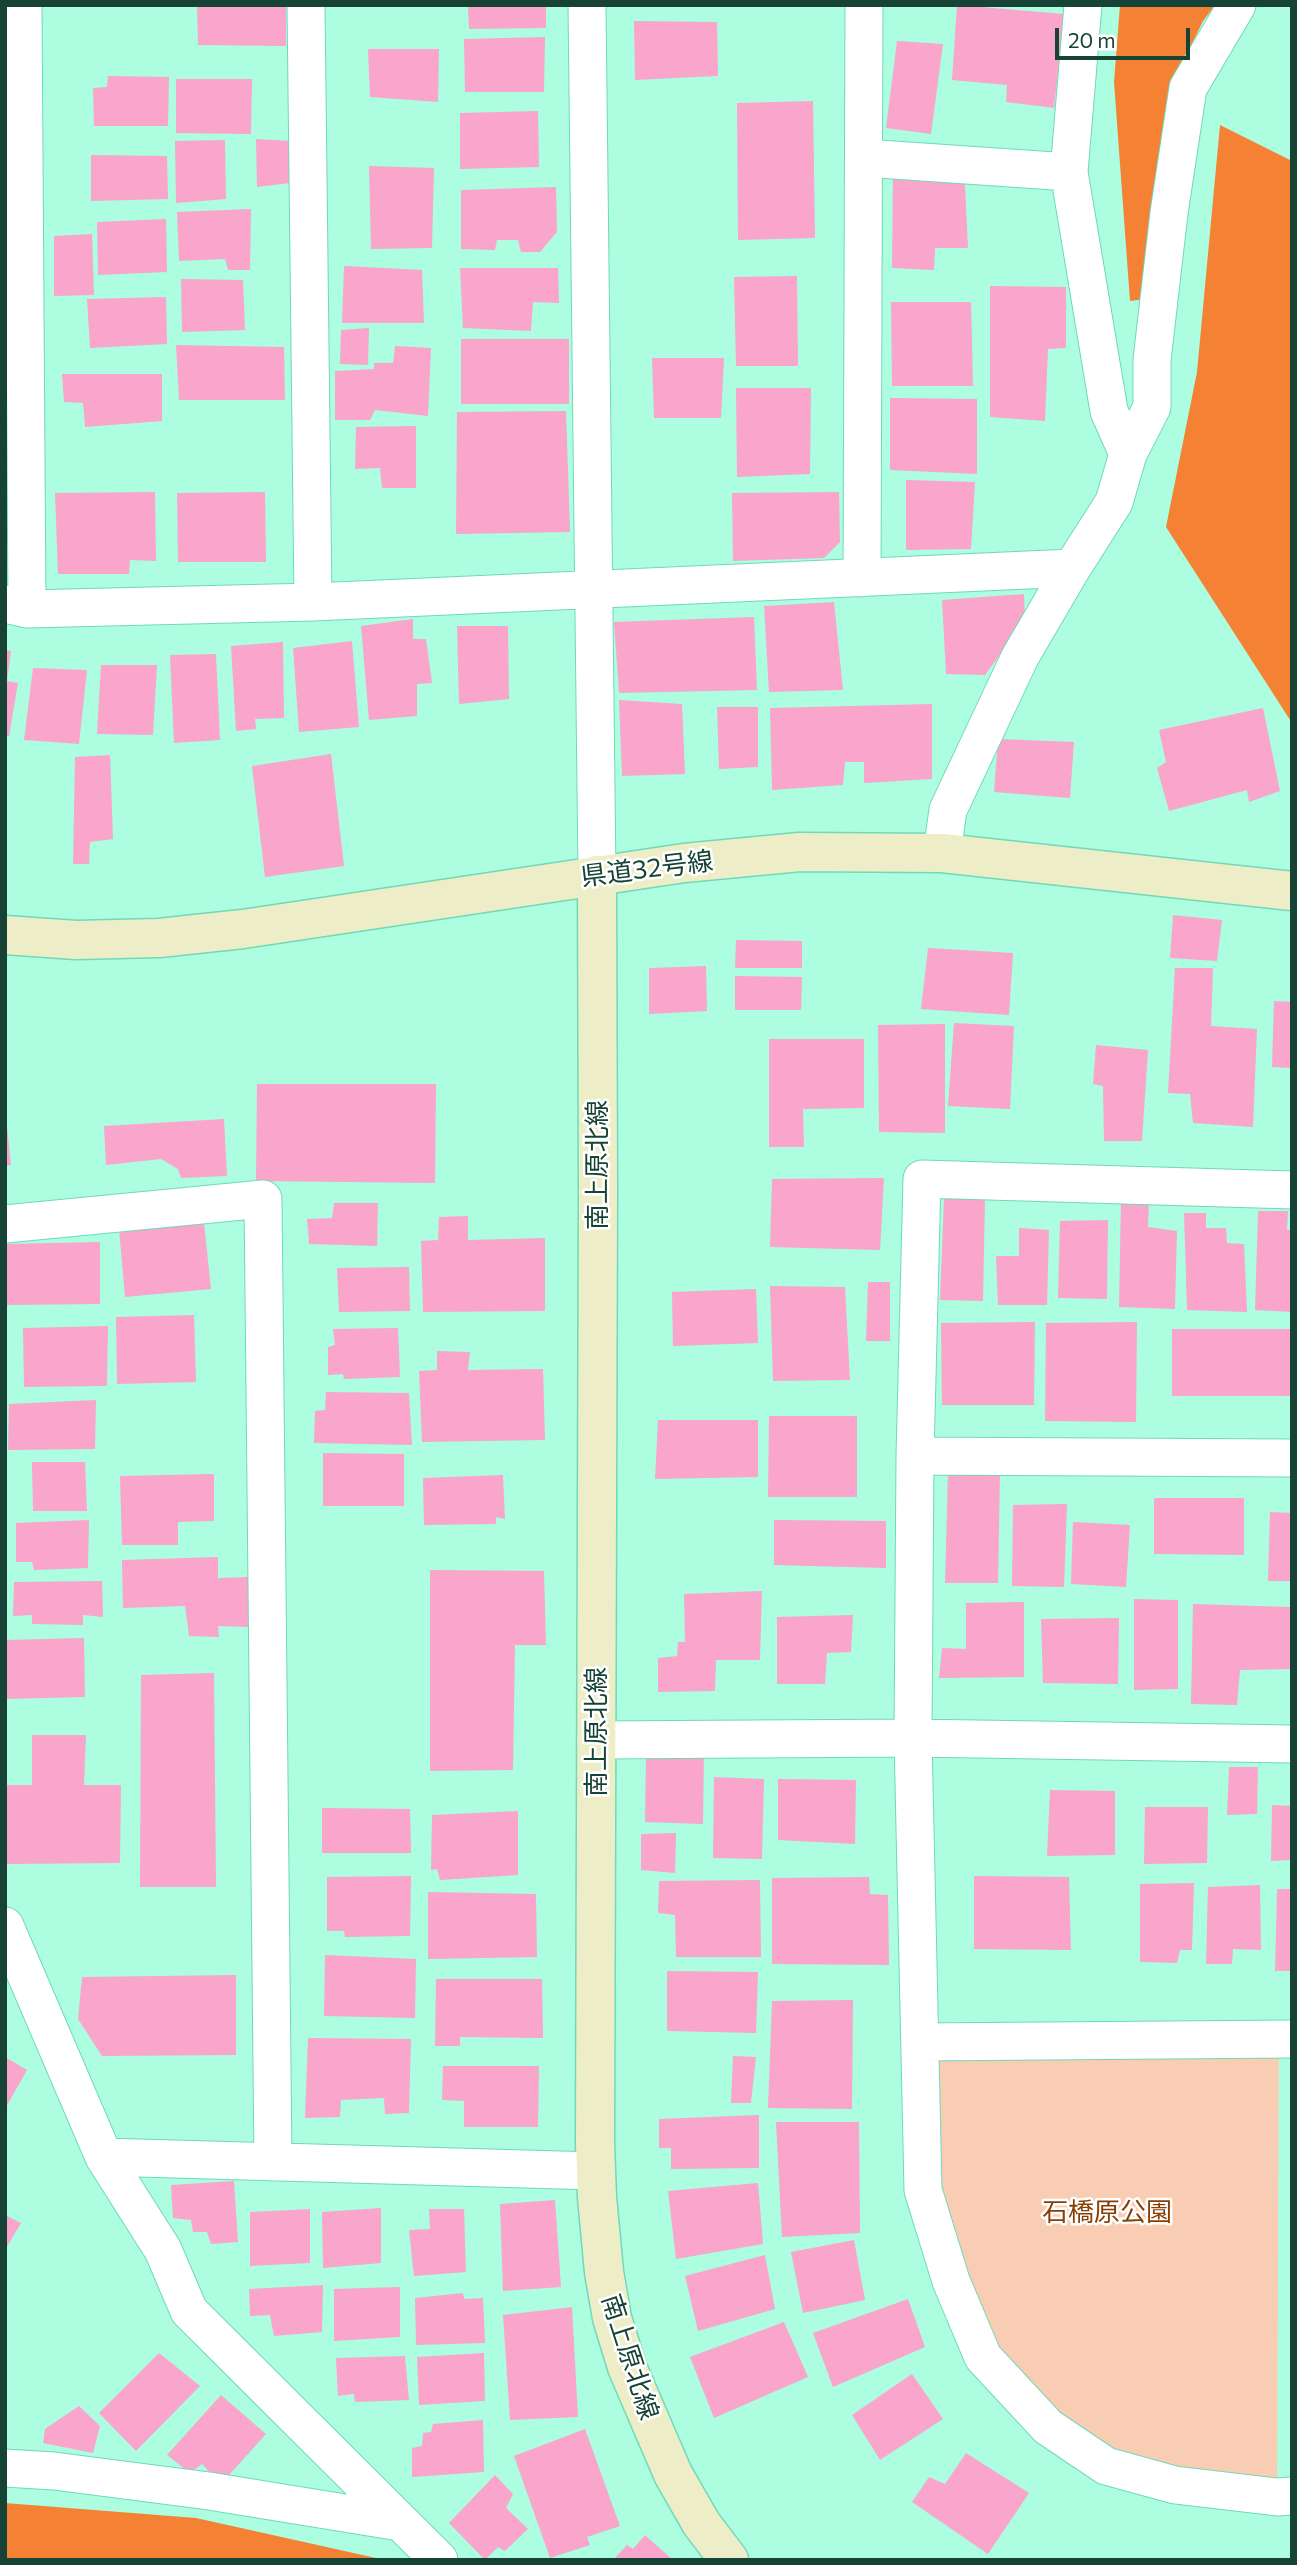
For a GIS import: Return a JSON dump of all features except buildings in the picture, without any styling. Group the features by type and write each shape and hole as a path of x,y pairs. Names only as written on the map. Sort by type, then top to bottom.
{"street":[{"path":"23,5 16,606 313,602 1072,568"},
{"path":"306,5 313,602"},
{"path":"587,5 597,874"},
{"path":"862,578 864,5"},
{"path":"1083,5 1069,173 1108,411 1128,454"},
{"path":"942,853 948,810 1020,657 1114,502 1128,454 1152,407 1152,360 1156,320 1188,88 1237,5"},
{"path":"863,158 1069,173"},
{"name":"県道32号線","path":"5,935 76,940 159,938 256,927 597,874 800,852 942,853 1292,891"},
{"name":"南上原北線","path":"597,874 596,2171 604,2272 612,2318 627,2367 673,2474 701,2523 729,2560"},
{"path":"1292,1190 922,1179 915,1456 913,1738 923,2190 951,2281 983,2357 1048,2427 1106,2466 1175,2485 1277,2497 1292,2496"},
{"path":"5,1224 263,1199 273,2162"},
{"path":"915,1456 1292,1458"},
{"path":"596,1740 913,1738 1292,1744"},
{"path":"5,1926 104,2157 163,2249 189,2311 439,2560"},
{"path":"920,2042 1292,2039"},
{"path":"104,2157 596,2171"},
{"path":"5,2468 54,2471 209,2491 400,2522"}],"green space":[{"name":"石橋原公園","path":"1279,2039 1277,2497 1160,2470 1048,2427 951,2281 920,2042"}],"shaded area":[{"path":"1120,5 1215,5 1203,21 1174,80 1146,299 1130,301 1114,82"},
{"path":"1220,125 1292,161 1292,723 1166,527 1197,372"},
{"path":"5,2503 196,2518 385,2560 5,2560"}]}
